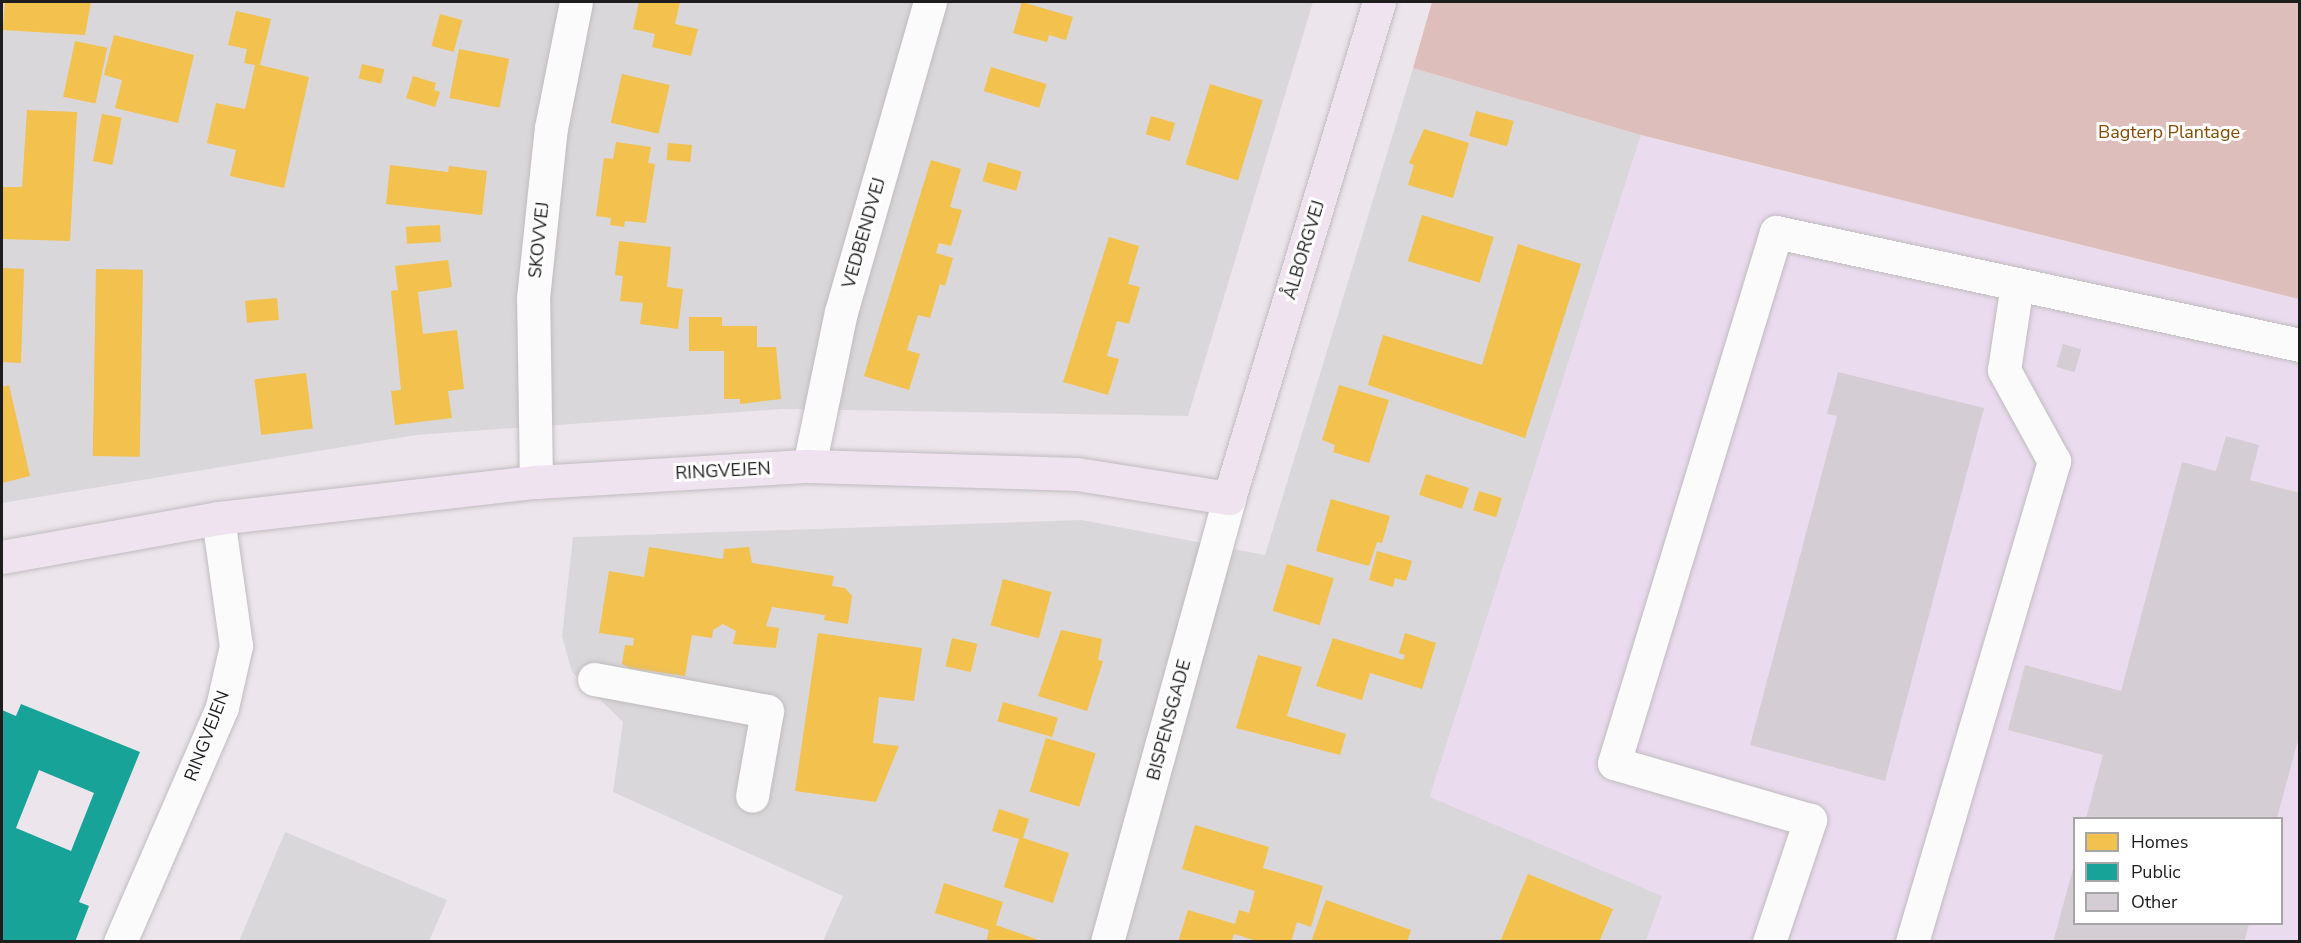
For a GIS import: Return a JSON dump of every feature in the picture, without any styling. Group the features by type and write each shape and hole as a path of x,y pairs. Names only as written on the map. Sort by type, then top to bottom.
{"main road":[{"name":"ÅLBORGVEJ","path":"1229,498 1379,2"},
{"name":"RINGVEJEN","path":"2,557 218,518 536,482 809,466 1077,474 1229,498"}],"street":[{"name":"SKOVVEJ","path":"536,482 533,298 551,128 576,2"},
{"name":"VEDBENDVEJ","path":"809,466 841,312 930,2"},
{"path":"1769,942 1810,820 1614,763 1776,232 2300,345"},
{"path":"1912,942 2054,461 2004,370 2017,284"},
{"name":"BISPENSGADE","path":"1107,942 1229,498"},
{"name":"RINGVEJEN","path":"120,942 222,707 236,646 218,518"},
{"path":"594,679 767,711 752,796"}],"shaded area":[{"path":"2,2 1313,2 1188,416 783,409 416,435 2,503"},
{"path":"1413,68 1641,135 1430,796 1663,896 1646,941 823,941 843,896 613,792 623,722 572,672 562,636 573,537 1082,520 1265,555"},
{"path":"1641,135 2299,299 2299,941 1646,941 1662,896 1430,797"},
{"path":"285,832 447,900 429,941 239,941"}],"green space":[{"name":"Bagterp Plantage","path":"1432,2 2299,2 2299,299 1641,135 1413,68"}],"building: Homes":[{"path":"5,2 91,2 85,35 3,30"},
{"path":"639,2 680,2 675,24 698,29 691,56 652,47 655,34 633,29"},
{"path":"1022,2 1073,17 1066,40 1049,35 1047,42 1013,33"},
{"path":"236,11 271,19 260,65 309,77 284,188 230,176 236,150 207,143 216,103 245,109 255,65 244,63 247,49 228,45"},
{"path":"440,14 462,20 454,52 431,46"},
{"path":"114,35 194,55 178,123 115,108 122,80 104,75"},
{"path":"75,41 107,48 95,104 63,97"},
{"path":"459,49 509,59 500,108 449,98"},
{"path":"362,64 384,69 381,84 359,79"},
{"path":"991,67 1046,84 1039,108 984,91"},
{"path":"622,74 670,85 658,134 611,123"},
{"path":"413,76 436,83 434,90 440,92 435,107 406,98"},
{"path":"1210,84 1263,100 1238,180 1185,164"},
{"path":"27,110 77,112 70,241 2,239 2,187 22,187"},
{"path":"1476,111 1514,121 1507,146 1469,136"},
{"path":"102,114 122,118 112,165 93,161"},
{"path":"1151,116 1175,123 1170,141 1146,134"},
{"path":"1424,129 1469,143 1453,198 1408,185 1414,165 1409,163"},
{"path":"616,142 651,147 648,163 655,164 646,223 625,221 624,227 610,225 611,218 596,216 604,158 613,159"},
{"path":"668,143 692,145 690,162 667,160"},
{"path":"931,160 961,169 950,207 962,210 951,246 939,243 936,253 953,258 945,286 940,284 930,318 918,315 907,350 920,354 909,390 864,376"},
{"path":"988,162 1022,172 1016,191 982,181"},
{"path":"390,165 448,172 449,166 487,171 482,215 386,204"},
{"path":"1422,215 1494,237 1480,283 1408,261"},
{"path":"440,225 441,242 407,244 406,227"},
{"path":"1109,237 1139,246 1128,284 1140,287 1129,324 1117,321 1107,356 1119,359 1108,395 1063,382"},
{"path":"619,241 671,247 667,287 683,289 678,329 640,324 643,303 620,301 623,276 615,275"},
{"path":"1518,244 1581,264 1525,438 1368,385 1383,335 1482,365"},
{"path":"448,260 452,287 418,292 423,334 457,330 464,389 448,391 452,418 395,425 391,391 401,390 391,291 398,290 395,266"},
{"path":"2,268 24,269 21,363 2,362"},
{"path":"96,269 143,270 140,457 93,456"},
{"path":"277,298 279,320 247,323 245,301"},
{"path":"689,317 722,317 722,326 757,326 757,347 776,347 781,399 740,404 740,399 724,399 724,351 689,351"},
{"path":"306,373 313,429 261,435 254,379"},
{"path":"9,385 30,476 2,483 2,387"},
{"path":"1339,385 1389,400 1369,463 1333,452 1335,445 1322,440"},
{"path":"1426,474 1469,488 1462,509 1419,495"},
{"path":"1479,491 1502,498 1496,517 1473,510"},
{"path":"1331,499 1390,516 1382,543 1377,542 1369,566 1316,551"},
{"path":"649,547 723,559 724,549 749,547 752,563 834,576 832,586 845,588 852,596 848,624 824,620 825,615 772,607 766,626 779,628 776,648 733,644 736,631 723,624 713,630 712,638 692,635 685,676 630,668 622,664 625,645 633,646 634,638 599,633 609,571 644,577"},
{"path":"1377,551 1412,561 1406,581 1395,578 1393,587 1369,580"},
{"path":"1287,564 1334,578 1320,625 1273,611"},
{"path":"1003,579 1051,592 1039,638 991,625"},
{"path":"1061,630 1102,639 1098,660 1103,661 1087,711 1038,696"},
{"path":"818,633 922,648 914,701 879,697 873,743 899,746 876,802 795,791"},
{"path":"1405,633 1436,643 1422,689 1370,673 1362,700 1316,686 1333,638 1403,660 1405,655 1399,653"},
{"path":"952,638 977,644 971,672 945,666"},
{"path":"1258,655 1302,667 1287,716 1346,734 1340,755 1236,728"},
{"path":"1003,702 1058,718 1052,737 997,721"},
{"path":"1046,738 1096,753 1079,807 1030,792"},
{"path":"999,809 1029,819 1023,838 1069,853 1053,903 1004,887 1019,839 992,831"},
{"path":"1195,825 1269,847 1263,868 1323,886 1311,927 1297,922 1291,942 1260,942 1234,934 1231,942 1178,942 1188,910 1235,924 1239,910 1249,913 1255,891 1182,869"},
{"path":"1528,874 1613,909 1599,942 1500,942"},
{"path":"944,883 1003,902 996,925 1044,942 986,942 989,930 935,913"},
{"path":"1326,900 1411,930 1407,942 1311,942"}],"building: Public":[{"path":"21,704 140,752 79,902 89,906 75,942 2,942 2,710 16,716","holes":["39,770 94,793 71,851 16,828"]}],"building: Other":[{"path":"2063,344 2081,349 2075,372 2056,367"},
{"path":"1838,372 1984,408 1885,781 1750,745 1837,416 1827,414"},
{"path":"2226,436 2259,445 2250,480 2300,493 2300,733 2277,817 2086,817 2103,755 2008,730 2025,665 2121,691 2182,462 2216,471"},
{"path":"2073,869 2073,925 2249,925 2244,942 2053,942"}]}
